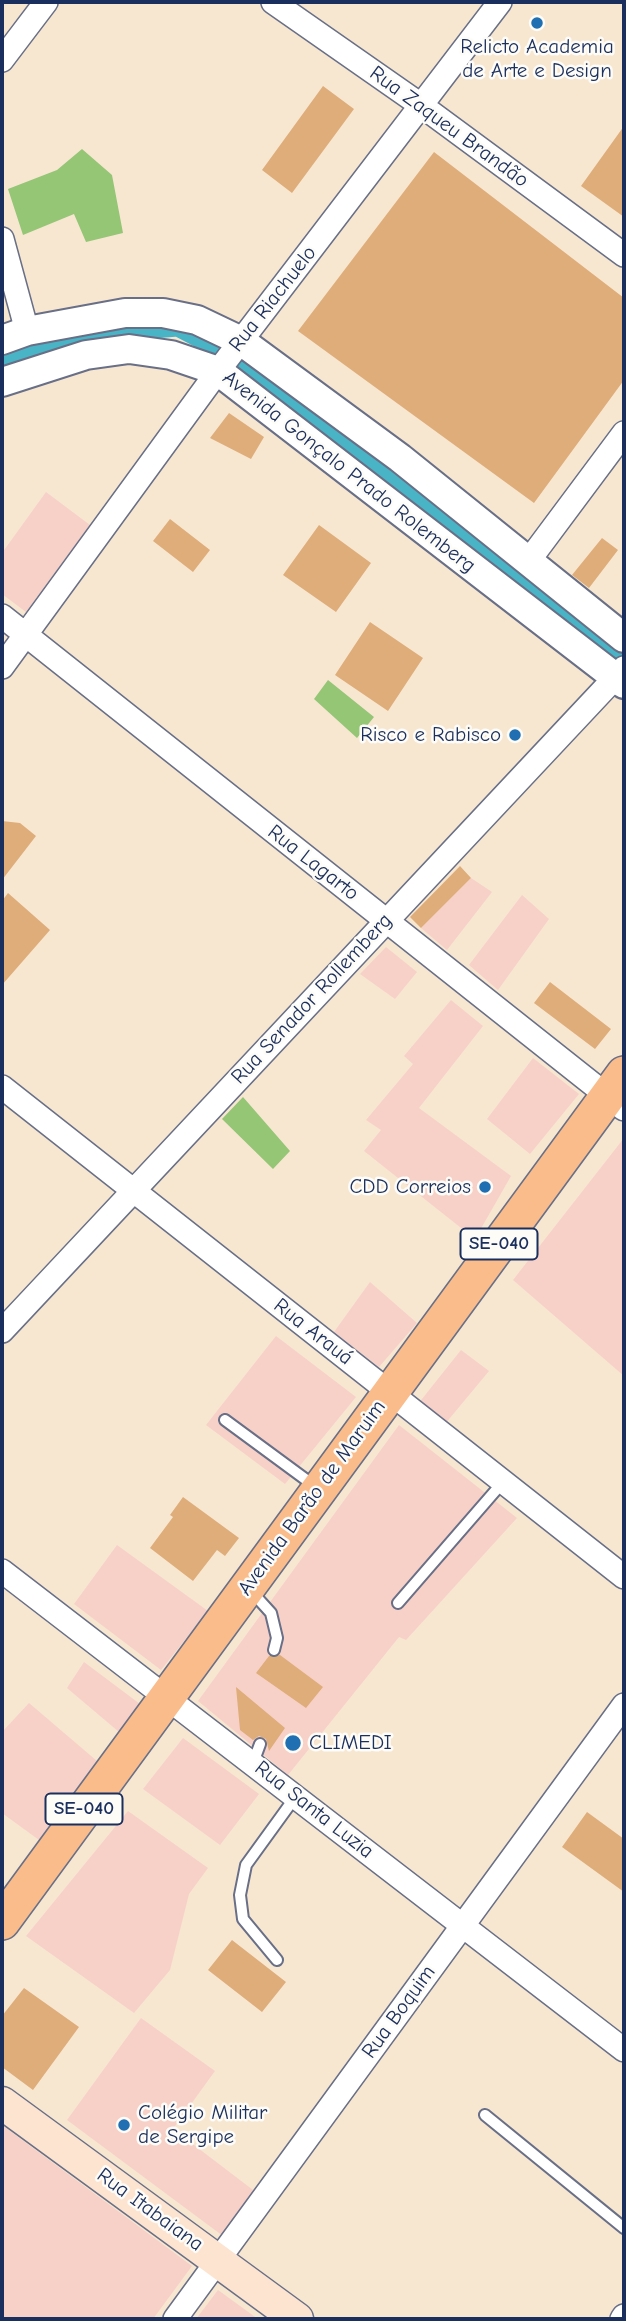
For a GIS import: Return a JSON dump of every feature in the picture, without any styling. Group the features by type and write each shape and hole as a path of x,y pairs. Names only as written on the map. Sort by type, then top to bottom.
{"main road":[{"name":"Avenida Barão de Maruim","path":"2,1922 389,1391 619,1093"},
{"name":"Rua Itabaiana","path":"2,2103 297,2319"}],"street":[{"path":"2,60 46,2"},
{"name":"Rua Zaqueu Brandão","path":"273,2 422,106 624,255"},
{"name":"Rua Riachuelo","path":"2,667 230,355 500,2"},
{"path":"2,239 15,336"},
{"name":"Avenida Gonçalo Prado Rolemberg","path":"15,336 125,313 163,313 197,320 230,355 622,675"},
{"name":"Avenida Gonçalo Prado Rolemberg","path":"2,382 86,355 129,349 171,355 230,355 530,559 624,638"},
{"path":"530,559 624,433"},
{"name":"Rua Lagarto","path":"2,616 385,920 619,1093"},
{"name":"Rua Senador Rollemberg","path":"2,1331 385,920 622,675"},
{"name":"Rua Arauá","path":"2,1087 624,1577"},
{"name":"Rua Santa Luzia","path":"2,1571 167,1697 256,1754 296,1796 624,2050"},
{"name":"Rua Boquim","path":"175,2319 624,1705"}],"lane":[{"path":"225,1420 319,1489"},
{"path":"398,1603 503,1482"},
{"path":"248,1587 271,1613 276,1638 274,1650"},
{"path":"277,1960 243,1919 240,1895 246,1865 296,1796"},
{"path":"485,2115 624,2228"}],"shaded area":[{"path":"46,492 90,525 26,612 2,594 2,553"},
{"path":"471,878 492,892 447,950 421,928"},
{"path":"522,895 549,919 498,990 469,965"},
{"path":"386,947 417,972 395,999 360,974"},
{"path":"451,1000 483,1026 419,1108 511,1176 475,1239 364,1151 381,1130 366,1120 413,1064 404,1056"},
{"path":"533,1058 579,1094 530,1154 487,1119"},
{"path":"624,1138 624,1376 513,1280"},
{"path":"370,1282 417,1323 379,1367 334,1332"},
{"path":"276,1336 356,1397 285,1484 206,1425"},
{"path":"461,1350 489,1371 445,1424 418,1404"},
{"path":"399,1425 517,1518 406,1640 399,1637 288,1775 198,1701"},
{"path":"117,1545 208,1611 161,1670 74,1604"},
{"path":"84,1662 140,1704 119,1732 67,1688"},
{"path":"29,1703 97,1761 39,1840 2,1813 2,1732"},
{"path":"183,1738 259,1794 220,1845 143,1789"},
{"path":"128,1811 208,1868 189,1894 170,1970 134,2013 26,1936"},
{"name":"Colégio Militar de Sergipe","path":"141,2018 215,2071 173,2129 257,2193 223,2236 67,2120"},
{"path":"2,2125 192,2266 153,2319 2,2319"},
{"path":"218,2290 258,2319 196,2319"}],"green space":[{"path":"82,149 112,175 123,233 86,242 74,214 23,235 8,189 57,170"},
{"path":"328,680 374,717 357,738 314,699"},
{"path":"243,1097 290,1151 273,1169 222,1119"}],"building":[{"path":"323,86 354,109 292,193 262,170"},
{"path":"624,126 624,217 581,186"},
{"path":"434,152 624,298 624,380 534,503 298,331"},
{"path":"229,413 264,437 251,459 210,438"},
{"path":"170,519 210,550 193,572 153,541"},
{"path":"319,525 371,563 336,612 283,575"},
{"path":"602,538 618,550 589,588 572,575"},
{"path":"370,622 423,658 388,711 335,675"},
{"path":"2,821 20,823 36,836 2,880"},
{"path":"460,866 471,878 421,928 410,917"},
{"path":"8,893 50,930 2,985 2,901"},
{"path":"550,982 611,1029 595,1049 534,1003"},
{"path":"183,1497 239,1538 225,1556 217,1550 193,1581 150,1548 173,1517 170,1515"},
{"path":"280,1655 323,1687 306,1708 256,1673 269,1656"},
{"path":"236,1687 285,1728 269,1751 266,1739 259,1736 253,1740 240,1730"},
{"path":"587,1812 624,1839 624,1892 562,1847"},
{"path":"232,1940 286,1982 262,2012 208,1970"},
{"path":"24,1988 79,2027 33,2090 2,2067 2,2016"}],"waterway":[{"path":"2,359 25,350 113,331 178,326 216,346 268,381 624,664"}],"place":[{"name":"Relicto Academia de Arte e Design","path":"537,23"},
{"name":"Risco e Rabisco","path":"515,735"},
{"name":"CDD Correios","path":"485,1187"},
{"name":"CLIMEDI","path":"293,1743"},
{"name":"Colégio Militar de Sergipe","path":"124,2125"}]}
